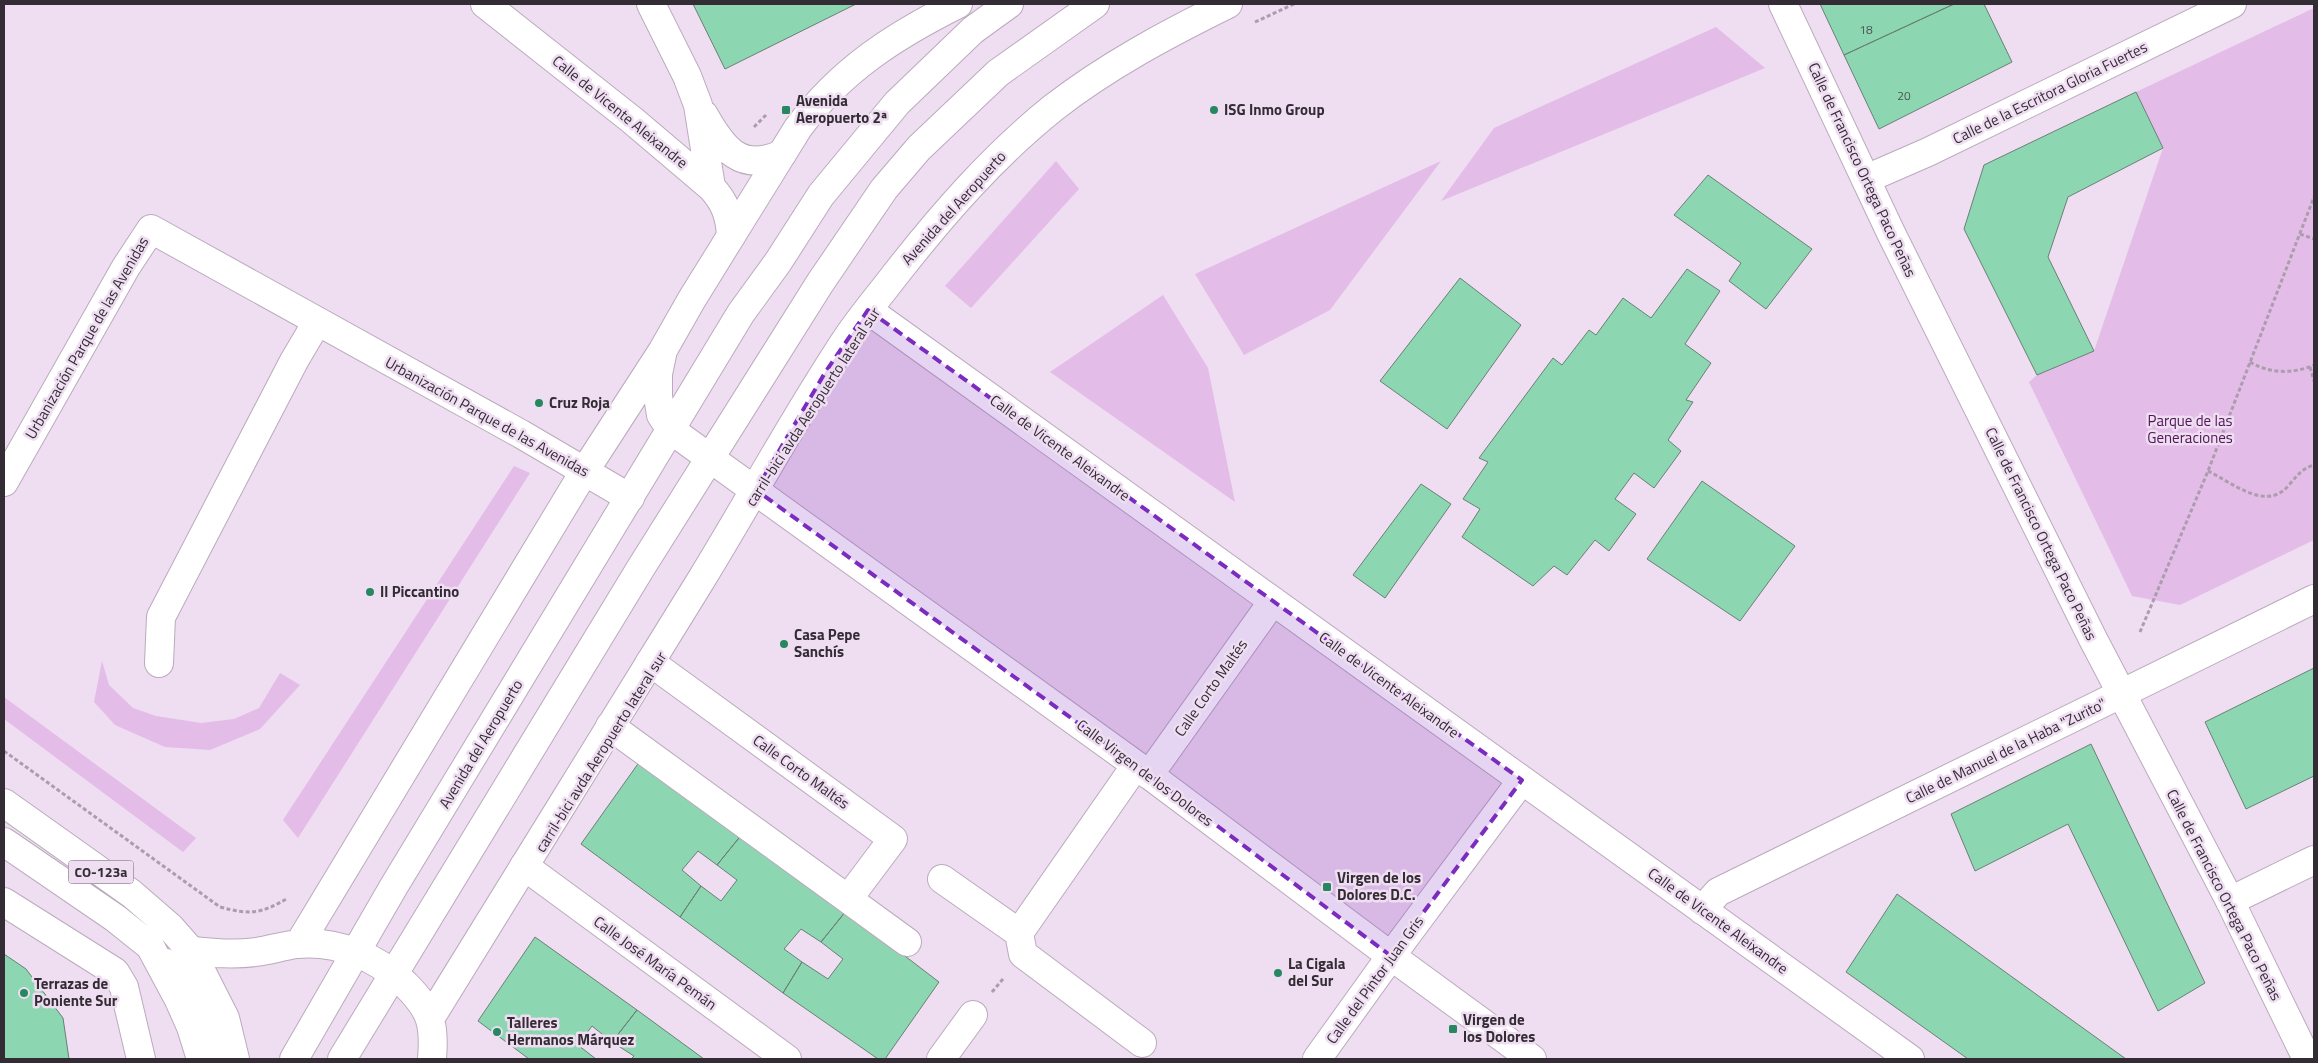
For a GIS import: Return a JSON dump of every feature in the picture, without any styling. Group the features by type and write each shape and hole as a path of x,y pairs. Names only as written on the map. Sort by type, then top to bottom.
{"street":[{"name":"Calle de Vicente Aleixandre","path":"485,4 632,120 711,187 729,215 731,236"},
{"path":"651,4 688,76 698,105 711,187"},
{"path":"299,944 584,472 663,350 782,154 814,107 853,69 878,49 917,24 958,4"},
{"name":"Avenida del Aeropuerto","path":"294,1059 356,950 741,314 778,262 821,195 854,152 933,66 973,30 1009,4"},
{"path":"342,1059 632,582 820,282 884,189 919,148 998,73 1095,4"},
{"name":"Avenida del Aeropuerto","path":"431,1016 756,490 826,371 868,310 958,198 1004,151 1046,114 1114,65 1170,33 1228,4"},
{"name":"Calle de Francisco Ortega Paco Peñas","path":"1783,4 1926,304 2122,694 2230,902 2307,1059"},
{"name":"Calle de la Escritora Gloria Fuertes","path":"1866,179 1928,152 2232,4"},
{"path":"698,105 715,134 729,151 736,156 748,160 761,160 782,154"},
{"name":"Urbanización Parque de las Avenidas","path":"4,482 126,267 152,229 521,434 630,498"},
{"name":"Calle de Vicente Aleixandre","path":"868,310 1910,1059"},
{"path":"159,663 161,616 294,361 317,322"},
{"path":"663,350 658,374 658,396 661,415 671,430 756,490"},
{"name":"Calle Virgen de los Dolores","path":"756,490 1143,770 1390,956 1532,1059"},
{"name":"Calle de Manuel de la Haba \"Zurito\"","path":"1702,910 1718,892 2314,599"},
{"name":"Calle Corto Maltés","path":"1021,944 1143,770 1273,601"},
{"name":"Calle Corto Maltés","path":"650,662 892,839 848,899"},
{"path":"610,726 907,942"},
{"name":"Calle del Pintor Juan Gris","path":"1317,1059 1390,956 1522,780"},
{"name":"CO-123a","path":"4,802 132,894 170,927 191,950"},
{"name":"CO-123a","path":"4,842 115,918 150,946"},
{"path":"2230,902 2314,860"},
{"name":"Calle José María Pemán","path":"524,866 787,1059"},
{"path":"942,879 1142,1043"},
{"path":"4,902 115,972 124,987 141,1059"},
{"path":"191,950 219,954 255,952 299,944 356,950 394,974 418,997 431,1016 434,1039 432,1059"},
{"path":"150,946 179,1000 191,1027 201,1059"},
{"path":"150,946 179,976 198,1003 216,1059"},
{"path":"191,950 225,1018 236,1059"},
{"path":"941,1059 973,1015"}],"path":[{"path":"1251,24 1294,4"},
{"path":"2140,632 2208,471 2314,197"},
{"path":"2300,234 2314,239"},
{"path":"2250,362 2259,367 2282,372 2304,370 2314,365"},
{"path":"2310,367 2314,381"},
{"path":"2208,471 2252,494 2264,497 2284,490 2303,469 2314,465"},
{"path":"4,751 220,907 240,913 265,911 288,898 294,891"},
{"path":"973,1015 1021,944"}],"highlighted area":[{"path":"868,310 1522,780 1391,956 1136,765 756,490 826,371"}],"green space":[{"name":"Parque de las Generaciones","path":"2314,8 2314,540 2180,605 2132,596 2029,382 2037,375 2094,351 2163,148 2136,92"},
{"path":"1716,27 1765,68 1441,201 1494,128"},
{"path":"1056,161 1079,189 971,308 945,286"},
{"path":"1441,161 1330,310 1244,355 1195,274"},
{"path":"1163,295 1208,368 1235,502 1050,372"},
{"path":"514,466 530,473 298,838 283,820"},
{"path":"102,661 109,685 133,708 156,716 201,723 234,719 259,708 280,673 300,685 260,729 210,750 165,747 115,725 94,702"},
{"path":"4,697 196,838 183,852 4,719"}],"building":[{"path":"693,4 856,4 725,69"},
{"path":"1820,4 1954,4 1844,55"},
{"path":"1954,4 1984,4 2012,62 1879,129 1844,55"},
{"path":"2136,92 2163,148 2068,197 2048,257 2094,351 2037,375 1964,229 1984,165"},
{"path":"1708,175 1812,249 1766,309 1729,281 1741,263 1674,215"},
{"path":"1687,269 1720,291 1685,344 1711,363 1686,400 1693,402 1668,440 1681,451 1654,488 1634,473 1615,499 1636,514 1609,551 1595,540 1567,575 1554,566 1533,586 1462,537 1480,509 1463,499 1488,462 1479,458 1553,358 1562,365 1589,330 1596,335 1623,298 1651,318"},
{"path":"1460,278 1521,325 1447,429 1380,381"},
{"path":"1702,481 1795,546 1740,621 1647,559"},
{"path":"1421,484 1451,504 1385,598 1353,575"},
{"path":"2314,668 2314,776 2246,809 2205,722"},
{"path":"2091,744 2205,983 2158,1011 2068,824 1975,871 1951,814"},
{"path":"640,761 743,833 717,865 698,851 682,870 701,886 680,917 581,844"},
{"path":"743,833 846,911 821,942 801,929 784,949 802,962 783,993 680,917 701,886 721,901 737,880 717,865"},
{"path":"1897,894 2126,1059 1968,1059 1846,972"},
{"path":"846,911 939,982 885,1059 878,1059 783,993 802,962 828,979 843,959 821,942"},
{"path":"535,937 637,1010 612,1042 592,1026 578,1045 596,1059 529,1059 478,1021"},
{"name":"Terrazas de Poniente Sur","path":"4,954 26,969 63,1018 69,1059 4,1059"},
{"path":"637,1010 704,1059 631,1059 634,1056 612,1042"}],"place":[{"name":"Avenida Aeropuerto 2ª","path":"786,110"},
{"name":"ISG Inmo Group","path":"1214,110"},
{"name":"Cruz Roja","path":"539,403"},
{"name":"Il Piccantino","path":"370,592"},
{"name":"Casa Pepe Sanchís","path":"784,644"},
{"name":"Virgen de los Dolores D.C.","path":"1327,887"},
{"name":"La Cigala del Sur","path":"1278,973"},
{"name":"Terrazas de Poniente Sur","path":"24,993"},
{"name":"Virgen de los Dolores","path":"1453,1029"},
{"name":"Talleres Hermanos Márquez","path":"497,1032"}]}
